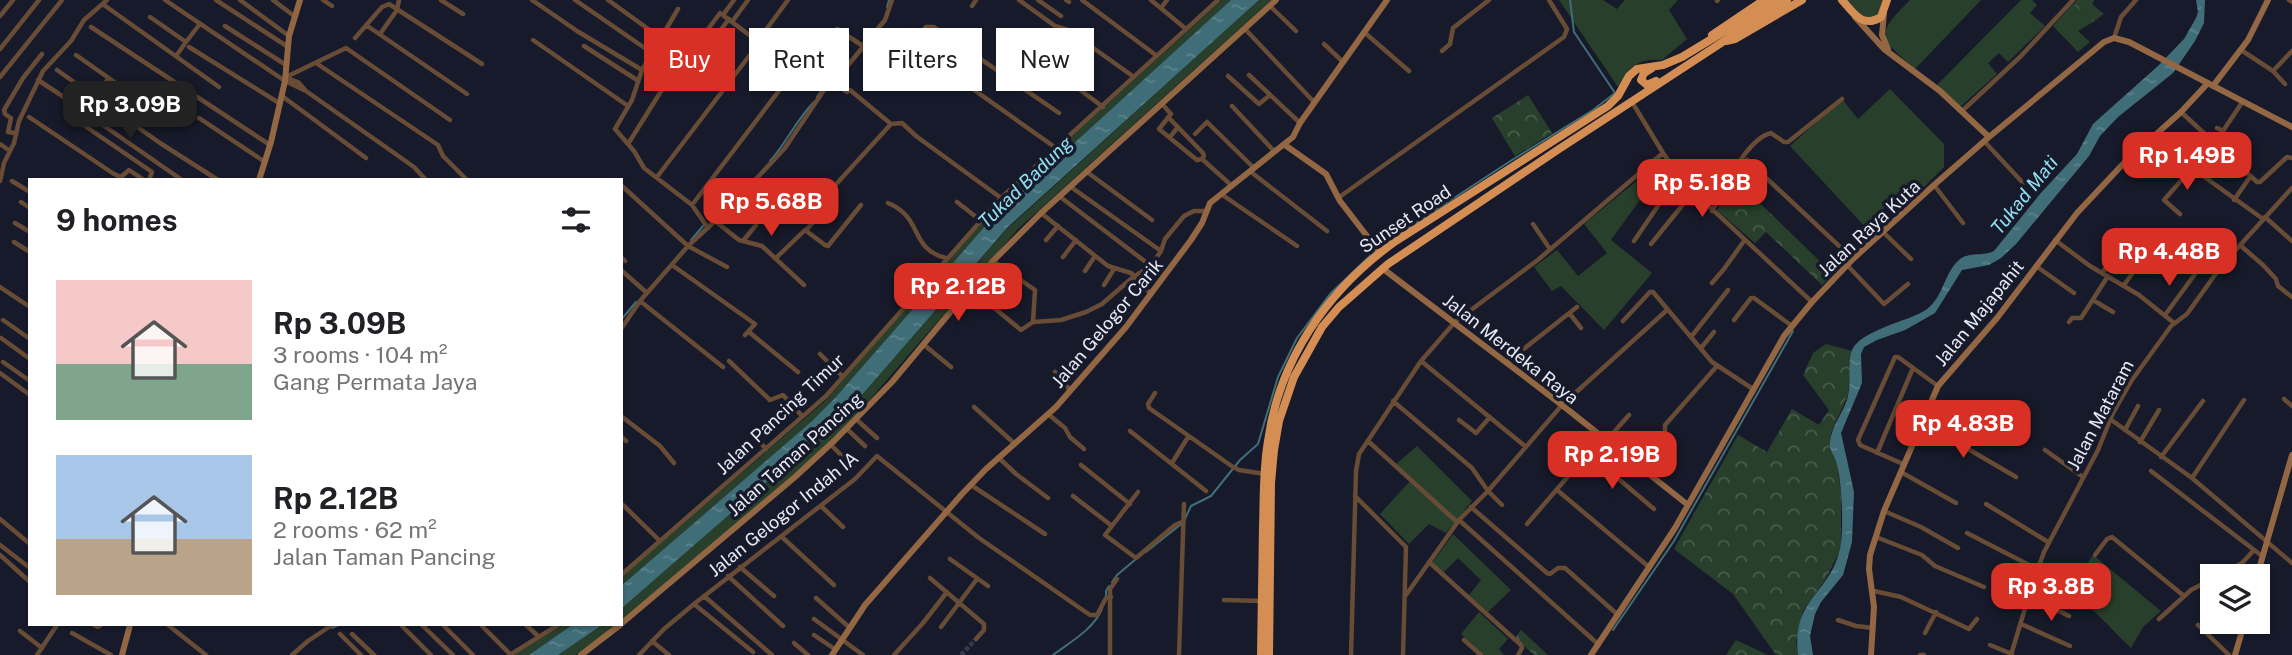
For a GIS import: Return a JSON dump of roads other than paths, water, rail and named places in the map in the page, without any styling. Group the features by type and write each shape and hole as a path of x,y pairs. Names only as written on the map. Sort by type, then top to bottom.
{"highway":[{"path":"1706,43 1719,29 1764,0"},
{"name":"Sunset Road","path":"1261,655 1268,441 1275,406 1286,374 1314,322 1338,292 1380,253 1608,106 1637,69 1663,65 1706,43 1776,0"},
{"name":"Sunset Road","path":"1269,655 1271,483 1279,421 1294,377 1319,331 1339,307 1382,268 1787,0"},
{"path":"1723,41 1735,39 1802,0"},
{"path":"1842,0 1853,15 1872,22 1879,19 1885,4"},
{"path":"1663,65 1644,73 1642,82 1647,85 1678,72"},
{"path":"1498,175 1504,187"}],"street":[{"path":"0,16 13,0"},
{"path":"0,49 39,0"},
{"path":"0,77 62,0"},
{"path":"165,0 286,79 298,82 306,91 414,167 424,178"},
{"path":"216,0 288,47"},
{"path":"240,0 289,36"},
{"path":"273,0 295,16"},
{"path":"259,178 286,79 289,36 300,0"},
{"path":"323,0 332,6"},
{"path":"380,34 397,10 400,0"},
{"path":"441,0 463,14"},
{"path":"532,0 642,70"},
{"path":"576,0 644,47"},
{"path":"608,0 647,28"},
{"path":"723,15 734,0"},
{"path":"724,28 748,0"},
{"path":"768,28 788,0"},
{"path":"849,61 888,16 892,0"},
{"path":"972,6 976,0"},
{"path":"1019,0 1055,26 1068,30 1134,77"},
{"path":"1038,0 1061,16"},
{"path":"1082,0 1157,56"},
{"path":"1151,0 1186,29"},
{"path":"1161,8 1167,0"},
{"name":"Jalan Pancing Timur","path":"623,573 826,396 1001,198 1218,0"},
{"name":"Jalan Taman Pancing","path":"623,622 831,445 857,419 993,261 1041,213 1276,0"},
{"name":"Jalan Gelogor Carik","path":"834,653 865,605 971,485 1048,414 1126,327 1196,233 1210,203 1295,135 1314,102 1387,0"},
{"path":"1442,51 1450,44 1453,28 1489,0"},
{"path":"1338,198 1564,37 1567,29 1549,0"},
{"path":"1962,111 2033,44 2073,0"},
{"path":"2136,0 2121,17 2114,38 2129,42 2292,127"},
{"name":"Jalan Majapahit","path":"1871,655 1874,591 1869,563 1884,511 1938,386 2113,174 2210,85 2241,51 2268,0"},
{"path":"0,181 15,133 38,80 48,64 72,41 84,20 105,2 219,87"},
{"path":"355,38 389,4 482,64"},
{"path":"1885,4 1883,39 1894,56"},
{"path":"1270,6 1296,31"},
{"path":"666,28 678,9"},
{"path":"709,28 720,13 749,35"},
{"path":"1853,15 1877,42 1933,84 1962,111 2023,183"},
{"path":"150,17 188,45 280,99 366,158"},
{"path":"176,56 188,45 200,25"},
{"path":"366,25 467,93"},
{"path":"225,26 287,65"},
{"path":"91,27 270,145"},
{"path":"1056,148 912,46 926,27 934,27 1059,113"},
{"path":"1245,29 1314,102"},
{"path":"1364,32 1409,71"},
{"path":"849,37 862,45"},
{"name":"Jalan Raya Kuta","path":"1591,655 1688,505 1792,326 1812,302 1850,262 1934,185 2104,42 2114,38"},
{"path":"533,40 628,106"},
{"path":"1324,44 1342,61"},
{"path":"584,46 638,80"},
{"path":"286,79 346,48 450,120"},
{"path":"2241,51 2273,71 2285,84"},
{"path":"2273,71 2292,51"},
{"path":"15,133 8,131 11,118 4,110 23,78 42,54"},
{"path":"657,177 749,54"},
{"path":"76,55 150,107"},
{"path":"316,63 440,146 443,156 465,178"},
{"path":"644,67 615,129 644,168 692,205 706,225"},
{"path":"57,70 181,158 215,178"},
{"path":"1249,75 1300,123"},
{"path":"1228,76 1259,104 1270,95"},
{"path":"95,98 108,79"},
{"path":"38,80 88,113"},
{"path":"628,144 661,91"},
{"path":"692,205 779,91"},
{"path":"623,326 646,292 687,245 785,148 825,91"},
{"path":"849,91 891,124"},
{"path":"1082,91 1103,107"},
{"path":"1712,211 1736,167 1758,139 1771,133 1787,143 1842,99"},
{"path":"2217,128 2223,131 2243,101"},
{"path":"1633,102 1683,182 1812,302"},
{"path":"1163,104 1171,113 1159,127 1198,161 1202,159"},
{"path":"1232,106 1276,152"},
{"path":"2181,111 2250,177 2259,182 2288,156 2292,158"},
{"path":"69,115 152,172 148,178"},
{"path":"29,117 114,174 121,177 129,170 143,178"},
{"path":"1168,117 1204,154 1202,159"},
{"path":"199,118 265,162"},
{"path":"1195,134 1207,122 1253,170 1327,231"},
{"path":"100,123 179,178"},
{"path":"829,192 891,124 902,123 1001,198"},
{"path":"1170,137 1178,127"},
{"path":"2156,135 2192,168 2234,200 2264,218 2292,242"},
{"path":"1182,148 1190,139"},
{"path":"0,144 10,151"},
{"path":"1285,145 1326,174 1338,198 1380,253"},
{"path":"1351,655 1356,463 1368,441 1421,360 1455,322 1550,249 1663,153"},
{"path":"1202,159 1231,185"},
{"path":"1746,160 1850,262 1884,304 1908,284"},
{"path":"2180,214 2164,200 2192,168"},
{"path":"1086,171 1152,220"},
{"path":"2234,200 2250,177"},
{"path":"12,181 28,191"},
{"path":"1633,241 1664,197 1683,182"},
{"path":"1934,185 1963,223"},
{"path":"1070,186 1161,251"},
{"path":"623,187 687,245 727,267"},
{"name":"Jalan Mataram","path":"2012,655 2037,569 2048,542 2132,380 2175,323 2187,314 2217,272 2292,188"},
{"path":"1651,244 1693,192"},
{"path":"1220,193 1297,246"},
{"path":"1059,196 1151,266"},
{"path":"20,202 28,207"},
{"path":"957,202 981,220"},
{"path":"888,203 896,206 910,219 926,249 946,258"},
{"path":"806,230 828,246 861,205"},
{"path":"776,258 825,209"},
{"path":"970,288 1020,330 1033,322 1053,321 1086,312 1102,304 1151,266 1168,234 1184,216 1194,211 1206,211"},
{"path":"1041,213 1114,269 1125,270 1135,276 1151,294"},
{"path":"715,220 742,242 760,245 804,285"},
{"path":"15,223 28,231"},
{"path":"1534,224 1550,249"},
{"path":"742,242 755,225"},
{"path":"1046,240 1058,226"},
{"path":"1883,232 1911,259"},
{"path":"1063,257 1076,240"},
{"path":"2056,240 2175,323"},
{"path":"1712,283 1744,241"},
{"path":"14,242 28,251"},
{"path":"2124,285 2154,243 2161,245"},
{"path":"2241,246 2263,265 2276,279 2278,286 2292,297"},
{"path":"2069,322 2072,318 2081,318 2119,251"},
{"path":"1085,271 1095,256"},
{"path":"2165,315 2195,274 2178,260"},
{"path":"993,261 1035,290 1033,322"},
{"path":"672,265 755,324 747,334 797,372"},
{"path":"2035,266 2074,293"},
{"name":"Jalan Merdeka Raya","path":"1382,268 1507,362 1688,505"},
{"path":"1104,285 1114,269"},
{"path":"623,272 646,292"},
{"path":"984,272 1019,299"},
{"path":"901,286 913,296"},
{"path":"0,287 28,306"},
{"path":"1691,337 1728,290"},
{"path":"1623,321 1651,291 1717,366 1753,389"},
{"path":"1734,320 1751,298 1754,298 1792,326"},
{"path":"2093,300 2113,312"},
{"path":"640,301 723,367"},
{"path":"1507,362 1577,307"},
{"path":"1406,595 1458,521 1488,491 1562,405 1667,310"},
{"path":"1570,314 1581,328"},
{"path":"3,320 28,338"},
{"path":"1701,348 1714,332"},
{"path":"1,338 28,358"},
{"path":"923,344 951,367"},
{"path":"820,354 843,376"},
{"path":"1903,464 1859,444 1858,439 1895,357 1938,386"},
{"path":"1421,360 1526,447"},
{"path":"729,361 771,401 783,395 802,416"},
{"path":"3,362 28,380"},
{"path":"1665,433 1665,425 1717,366"},
{"path":"1877,453 1913,368"},
{"path":"1055,372 1070,390"},
{"path":"0,373 28,394"},
{"path":"1155,393 1148,407 1188,437 1239,470 1265,474"},
{"path":"2284,399 2292,406"},
{"path":"2192,478 2244,400"},
{"path":"1393,401 1472,468 1502,505"},
{"path":"2161,457 2203,401"},
{"path":"2125,430 2138,406"},
{"path":"974,407 1015,444"},
{"path":"2140,442 2160,410"},
{"path":"1048,414 1084,449"},
{"path":"1527,524 1588,453 1629,415"},
{"path":"1459,420 1476,433 1490,417"},
{"path":"623,418 660,446 674,463"},
{"path":"857,419 877,438"},
{"path":"2110,419 2192,478 2292,563"},
{"path":"1922,421 2016,477"},
{"path":"847,429 865,446"},
{"path":"1130,432 1206,491"},
{"path":"752,433 766,449"},
{"path":"1171,463 1188,437"},
{"path":"623,438 626,441"},
{"path":"1368,441 1598,644"},
{"path":"831,445 853,467"},
{"path":"2045,450 2083,477"},
{"path":"1588,453 1654,509"},
{"path":"2260,564 2292,455"},
{"name":"Jalan Gelogor Indah IA","path":"641,654 652,641 727,576 782,537 855,479 878,456 946,513"},
{"path":"999,458 1048,498"},
{"path":"1081,466 1129,504"},
{"path":"1900,471 1956,503"},
{"path":"2151,471 2262,556"},
{"path":"971,485 1045,534"},
{"path":"1557,489 1649,567"},
{"path":"1138,492 1105,535 1136,558 1182,522"},
{"path":"1073,496 1112,527"},
{"path":"1355,496 1405,545 1403,655"},
{"path":"1179,655 1184,504"},
{"path":"1986,504 2048,542"},
{"path":"623,505 660,541"},
{"path":"821,506 843,527"},
{"path":"1472,507 1547,573 1565,568 1618,615"},
{"path":"1884,511 1921,527 1958,548"},
{"path":"946,513 1090,615 1097,615 1106,597 1111,597"},
{"path":"0,519 28,542"},
{"path":"1966,533 2037,569"},
{"path":"782,537 835,585"},
{"path":"1876,537 1922,555 1934,566 1984,587"},
{"path":"2095,555 2107,538 2112,537 2184,596"},
{"path":"0,545 28,567"},
{"path":"2240,564 2254,550"},
{"path":"0,555 28,580"},
{"path":"950,559 988,586"},
{"path":"1429,562 1521,645 1518,655"},
{"path":"740,567 774,596"},
{"path":"727,576 783,625"},
{"path":"930,578 984,624 984,630 976,639"},
{"path":"942,627 977,579"},
{"path":"1110,655 1110,589 1117,579"},
{"path":"2159,619 2184,596 2200,586"},
{"path":"1874,591 1895,595 1969,629 1977,619"},
{"path":"894,655 923,624 947,592"},
{"path":"704,596 772,655"},
{"path":"2029,596 2069,616"},
{"path":"816,598 850,628"},
{"path":"1224,600 1262,601"},
{"path":"695,603 749,645"},
{"path":"695,603 753,652"},
{"path":"1925,633 1936,612"},
{"path":"814,619 863,655"},
{"path":"1838,620 1873,628"},
{"path":"2021,624 2070,646"},
{"path":"2198,625 2229,655"},
{"path":"20,631 41,653 56,626"},
{"path":"122,655 130,626"},
{"path":"169,626 206,655"},
{"path":"292,655 307,641 330,626"},
{"path":"402,626 431,655"},
{"path":"423,626 453,655"},
{"path":"444,626 473,655"},
{"path":"482,626 511,655 556,626"},
{"path":"527,626 539,637"},
{"name":"Jalan Taman Pancing","path":"581,655 618,626"},
{"path":"72,633 111,655"},
{"path":"340,634 361,655"},
{"path":"352,634 374,655"},
{"path":"2235,655 2241,634"},
{"path":"814,635 834,653"},
{"path":"1464,640 1481,655"},
{"path":"652,641 669,655"},
{"path":"794,643 808,655"},
{"path":"1990,645 2012,655"}],"water":[{"name":"Tukad Badung","path":"1231,0 1259,0 1008,227 848,411 623,607 623,584 811,422 993,217"},
{"name":"Tukad Mati","path":"2196,0 2205,0 2204,23 2173,73 2118,117 2100,136 2089,156 2016,244 1989,265 1962,270 1935,313 1905,330 1864,347 1861,354 1862,383 1841,433 1854,492 1852,542 1843,575 1821,602 1815,614 1810,636 1813,655 1798,655 1797,636 1800,621 1828,577 1840,549 1840,483 1830,445 1832,432 1848,396 1850,358 1855,345 1873,332 1927,309 1937,298 1954,265 1963,257 1994,251 2040,194 2077,154 2093,124 2184,39 2198,12"},
{"path":"571,626 601,626 558,655 529,655"}],"waterway":[{"path":"887,7 889,0"},
{"path":"1379,247 1593,110 1615,93 1574,32 1570,0"},
{"path":"817,97 821,91"},
{"path":"770,161 814,102"},
{"path":"691,240 703,226"},
{"path":"1184,521 1191,506 1211,496 1240,460 1258,444 1278,377 1297,338 1330,294 1375,251"},
{"path":"623,318 636,302"},
{"path":"1613,630 1674,541 1793,331"},
{"path":"1146,552 1180,525"},
{"path":"1112,582 1136,559"},
{"path":"1106,597 1109,586"},
{"path":"1053,655 1087,629 1102,609"},
{"path":"332,628 337,626"}],"tunnel":[{"path":"961,655 976,639"}]}
